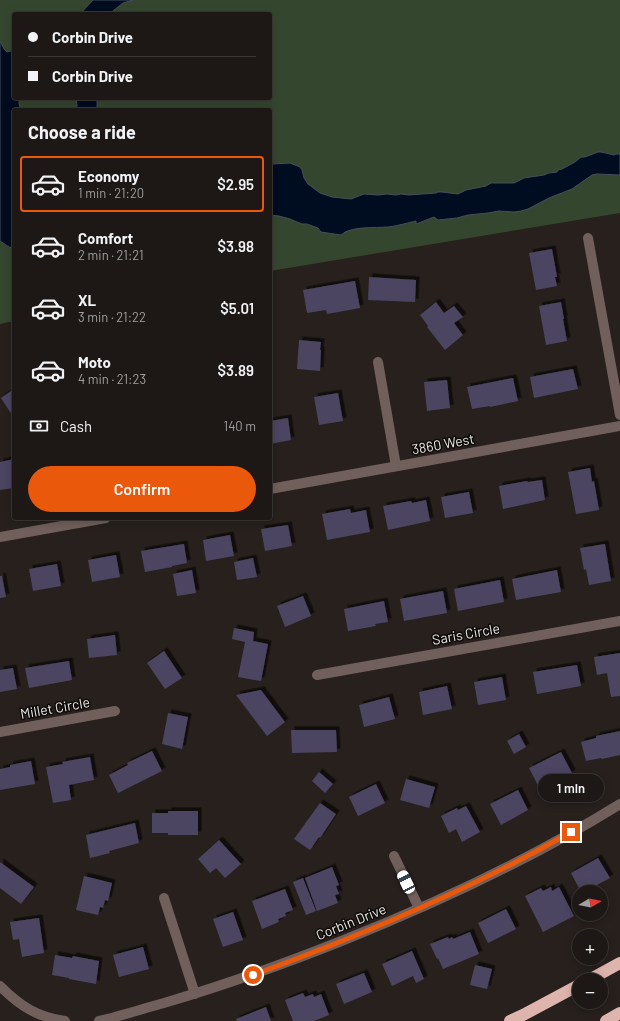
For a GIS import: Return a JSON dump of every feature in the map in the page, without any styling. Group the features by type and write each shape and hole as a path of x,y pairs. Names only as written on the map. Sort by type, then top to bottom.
{"highway":[{"path":"602,973 620,963"},
{"path":"510,1021 572,989"},
{"path":"606,1021 620,1014"}],"street":[{"path":"588,238 620,415"},
{"path":"378,362 396,466"},
{"name":"3860 West","path":"272,489 620,426"},
{"path":"0,537 95,520"},
{"name":"Saris Circle","path":"317,675 620,621"},
{"name":"Millet Circle","path":"0,732 115,711"},
{"name":"Corbin Drive","path":"100,1021 240,980 374,928 484,879 620,804"},
{"path":"394,856 419,908"},
{"path":"164,898 194,994"},
{"path":"0,986 27,1008 43,1016 65,1021"}],"green space":[{"path":"0,0 620,0 620,213 272,271 272,108 12,108 12,321 0,324"}],"water":[{"path":"93,0 133,0 123,3 112,12 82,12"},
{"path":"0,41 7,52 12,51 12,100 19,100 20,108 12,108 12,248 0,241"},
{"path":"76,100 97,100 97,108 76,108"},
{"path":"598,152 614,155 620,154 620,175 592,175 572,189 521,211 499,211 438,220 434,217 416,224 416,221 388,227 356,229 345,232 341,235 321,232 318,228 307,224 302,224 290,219 272,215 273,164 290,163 300,167 308,184 320,193 332,197 351,199 364,194 409,195 442,192 458,194 466,190 486,186 491,183 514,183 524,178 557,172 581,157"}],"building":[{"path":"552,249 557,277 555,277 557,286 536,290 529,253"},
{"path":"369,277 416,280 415,302 368,300"},
{"path":"355,281 360,308 327,314 326,310 307,313 303,290"},
{"path":"436,302 444,313 454,306 463,317 454,323 463,335 445,350 427,327 428,326 420,315"},
{"path":"561,302 567,341 546,345 539,306"},
{"path":"299,340 321,342 320,371 297,369"},
{"path":"573,369 578,389 534,398 530,377"},
{"path":"513,378 518,401 472,409 467,387"},
{"path":"447,380 450,408 427,411 424,382"},
{"path":"12,390 12,415 1,398"},
{"path":"338,393 343,421 319,425 314,397"},
{"path":"288,418 291,440 272,444 272,421"},
{"path":"12,459 12,488 0,490 0,462"},
{"path":"590,468 599,510 576,514 568,472"},
{"path":"542,480 545,500 503,509 499,486"},
{"path":"469,492 473,513 445,518 441,497"},
{"path":"426,500 430,521 388,530 383,506"},
{"path":"350,509 351,513 366,510 370,532 327,540 322,514"},
{"path":"288,525 292,546 265,551 261,529"},
{"path":"230,535 234,556 206,561 203,540"},
{"path":"184,544 187,563 145,572 141,551"},
{"path":"605,544 611,581 589,585 586,569 584,570 580,548"},
{"path":"116,555 120,577 92,582 88,560"},
{"path":"253,558 257,577 237,580 234,562"},
{"path":"57,564 61,586 33,591 29,569"},
{"path":"192,570 196,593 177,596 173,574"},
{"path":"557,570 561,592 516,600 512,579"},
{"path":"0,576 2,576 6,597 0,598"},
{"path":"500,580 504,602 458,611 454,589"},
{"path":"443,591 447,613 404,621 400,599"},
{"path":"303,596 311,616 285,627 277,606"},
{"path":"384,601 388,622 375,624 376,626 348,631 344,609"},
{"path":"234,628 254,632 253,641 268,644 261,681 238,677 245,642 232,639"},
{"path":"115,635 117,655 89,658 87,639"},
{"path":"164,651 182,678 165,689 147,663"},
{"path":"620,653 620,696 611,697 607,673 597,675 594,657"},
{"path":"69,661 72,680 29,688 25,668"},
{"path":"577,665 581,686 537,694 533,672"},
{"path":"13,668 17,689 0,692 0,670"},
{"path":"502,677 506,700 478,705 474,682"},
{"path":"447,686 452,709 423,715 419,692"},
{"path":"261,690 285,722 267,736 236,695"},
{"path":"389,697 395,719 364,727 359,705"},
{"path":"168,713 188,717 182,749 162,744"},
{"path":"291,730 336,730 337,752 292,753"},
{"path":"620,731 620,755 586,761 581,742 596,738 596,736"},
{"path":"519,734 526,747 514,754 507,741"},
{"path":"152,751 162,771 118,793 109,775 128,765 127,763"},
{"path":"561,752 572,773 565,777 566,779 558,783 562,790 545,799 529,768"},
{"path":"90,757 94,780 69,785 71,800 53,803 46,767 63,764 62,762"},
{"path":"31,761 35,784 0,790 0,769 10,767 10,765"},
{"path":"319,772 333,784 325,793 312,781"},
{"path":"406,779 435,787 429,808 400,800"},
{"path":"376,784 385,803 358,816 349,797"},
{"path":"518,790 528,810 501,825 490,804"},
{"path":"320,803 336,814 310,850 294,839"},
{"path":"466,806 480,832 462,842 456,829 449,833 441,816 457,808 458,810"},
{"path":"168,811 198,811 198,835 168,835 168,833 152,833 152,813 168,813"},
{"path":"135,823 139,843 90,858 86,835"},
{"path":"219,840 241,864 225,878 216,868 210,873 198,859"},
{"path":"598,858 610,878 597,885 577,885 571,873"},
{"path":"0,862 34,887 21,904 0,888"},
{"path":"332,867 339,885 336,886 339,894 335,895 338,903 317,911 305,878"},
{"path":"84,876 112,883 108,901 105,900 103,908 100,907 98,915 76,910"},
{"path":"303,878 316,911 306,915 293,882"},
{"path":"551,887 552,891 559,887 572,912 572,917 543,932 525,896 541,888 543,891"},
{"path":"285,889 293,910 285,913 286,916 278,919 279,922 262,929 252,901"},
{"path":"506,909 516,929 488,943 478,923"},
{"path":"233,912 243,940 223,947 213,919"},
{"path":"39,918 44,953 22,957 19,939 13,940 10,922"},
{"path":"470,932 479,954 443,969 430,944 448,937 449,939 452,937 453,939"},
{"path":"143,947 149,969 119,977 113,955"},
{"path":"412,951 424,979 416,983 413,976 392,986 382,964"},
{"path":"55,955 72,958 73,956 99,961 96,984 52,975"},
{"path":"475,965 492,969 487,989 470,985"},
{"path":"364,973 372,992 344,1004 336,984"},
{"path":"303,993 305,997 313,994 314,997 321,994 329,1015 314,1021 293,1021 285,1000"},
{"path":"266,1007 271,1021 237,1021 236,1019"}],"route":[{"path":"253,975 374,928 484,879 571,832"}]}
